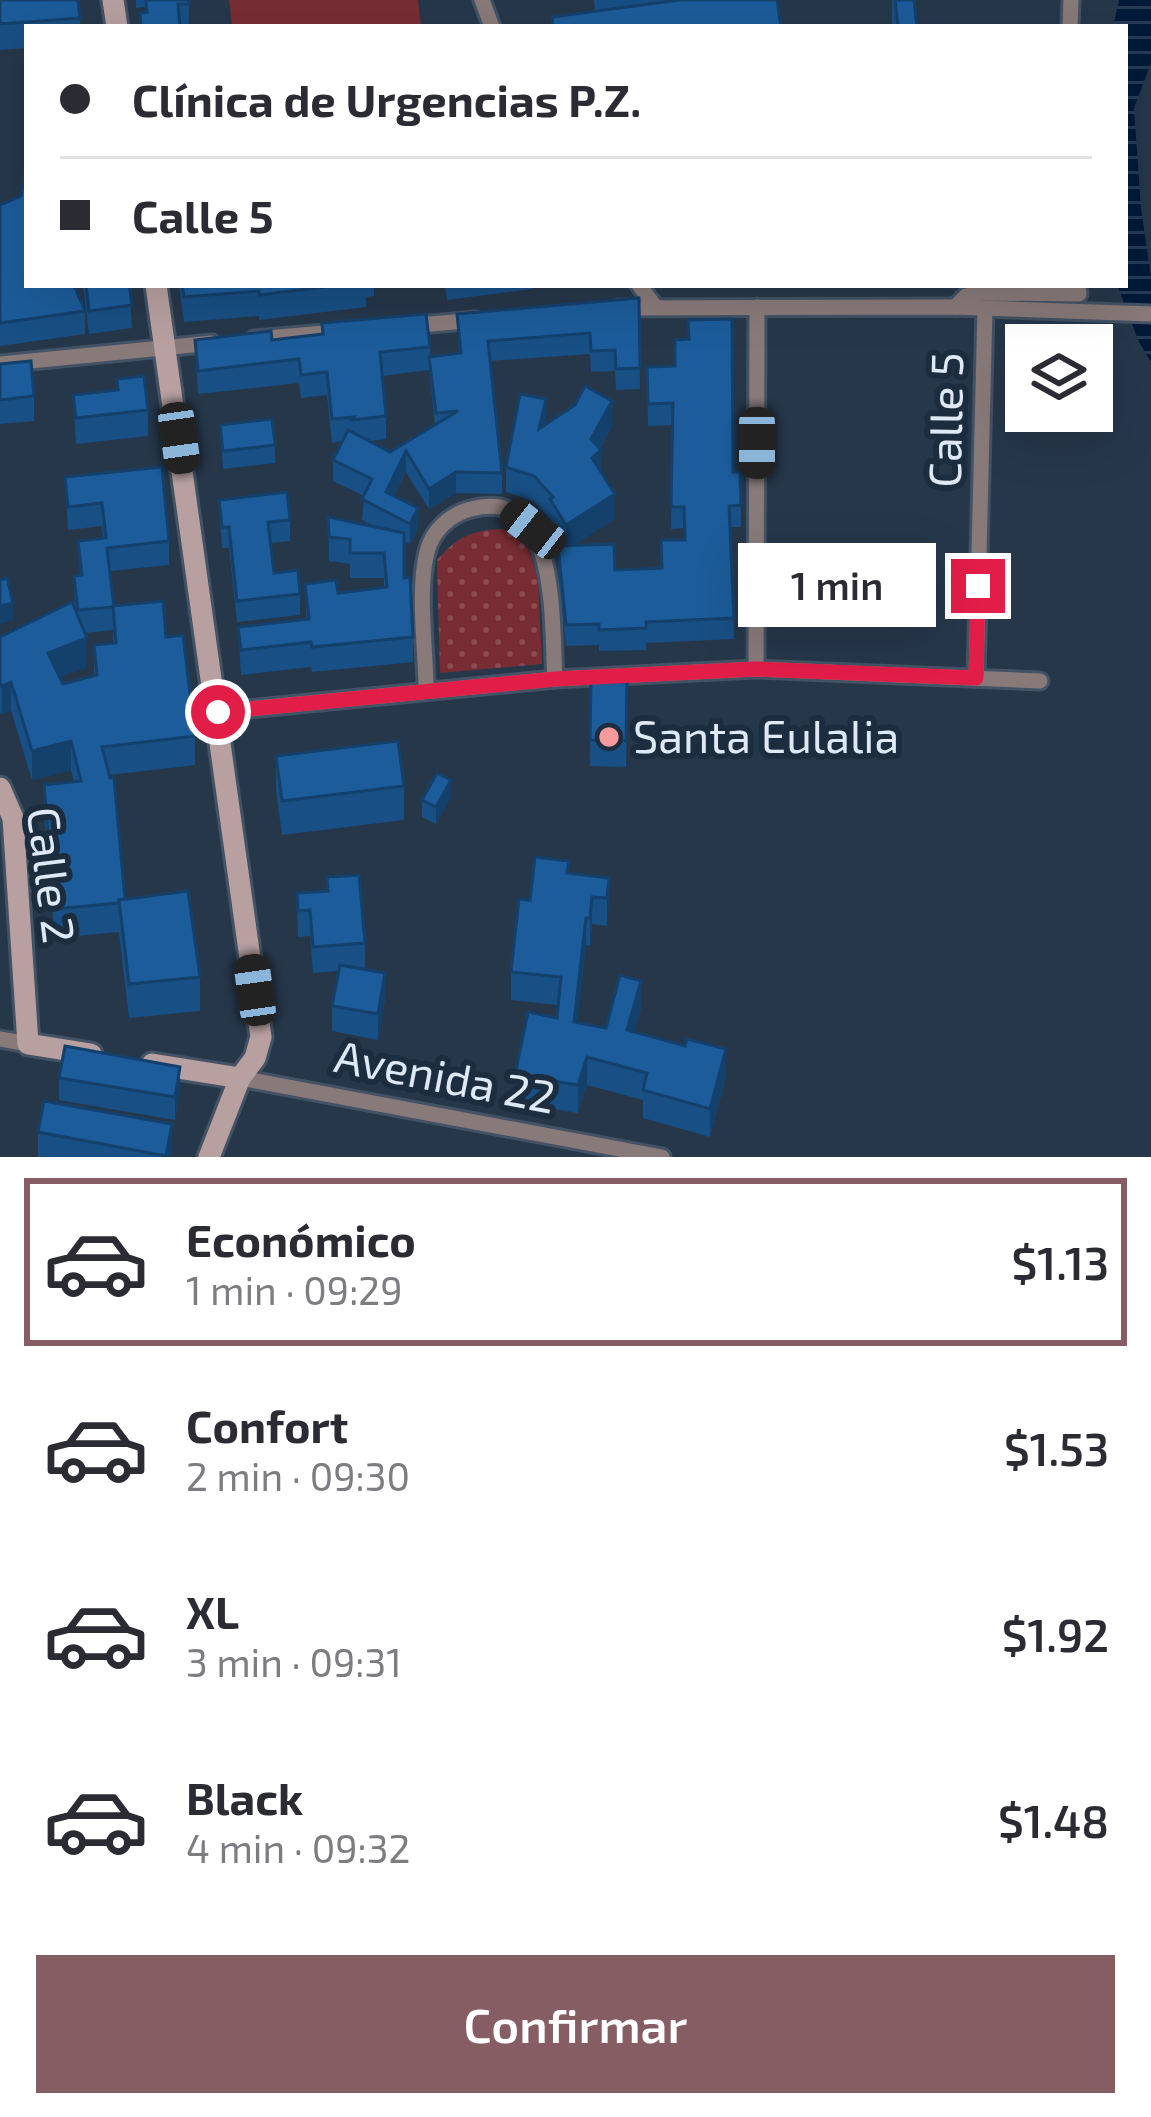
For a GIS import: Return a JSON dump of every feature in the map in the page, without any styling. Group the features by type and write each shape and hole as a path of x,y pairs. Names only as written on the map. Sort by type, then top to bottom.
{"main road":[{"path":"157,288 261,1037 209,1157"},
{"name":"Calle 2","path":"0,788 13,818 28,1044"},
{"name":"Avenida 22","path":"28,1044 240,1078"}],"street":[{"path":"641,288 654,305"},
{"name":"Calle 5","path":"955,307 966,296 980,293 1079,294 1078,288"},
{"path":"607,309 654,305 955,307 1151,314"},
{"path":"756,669 757,307"},
{"name":"Calle 5","path":"976,678 985,308"},
{"path":"398,327 491,319"},
{"path":"0,364 352,331"},
{"path":"427,690 424,569 428,546 443,522 472,508 507,508 533,529 547,563 555,679"},
{"path":"218,712 555,679 756,669 1040,681"},
{"name":"Avenida 22","path":"0,1039 28,1044"},
{"name":"Avenida 22","path":"240,1078 662,1157"}],"shaded area":[{"path":"229,0 418,0 421,24 232,24"},
{"path":"503,529 528,547 538,578 542,664 440,673 437,560 466,536"}],"water":[{"path":"1119,0 1151,0 1151,63 1134,108 1151,277 1151,362 1118,288 1128,288 1128,24 1114,24"}],"building":[{"path":"0,0 78,0 80,18 0,24"},
{"path":"146,0 189,0 189,4 178,4 180,24 141,24 140,13 147,12"},
{"path":"679,0 777,0 781,24 553,24 552,17"},
{"path":"895,0 914,0 917,24 898,24"},
{"path":"24,180 24,288 75,288 85,311 0,323 0,205 21,196"},
{"path":"86,288 129,288 132,305 89,311"},
{"path":"182,288 316,288 259,295 259,291 184,297"},
{"path":"639,298 640,368 616,369 615,350 591,351 590,333 488,341 502,473 456,472 429,489 406,451 386,492 418,508 410,524 362,499 372,479 333,460 348,430 390,452 458,411 436,413 429,357 461,353 457,314"},
{"path":"426,314 430,347 380,352 386,416 332,419 327,372 301,375 299,359 198,371 195,340 271,331 272,340 323,334 322,323"},
{"path":"732,319 733,472 740,472 741,505 729,506 734,618 646,622 646,628 599,630 599,624 566,625 558,546 614,544 615,570 662,568 661,540 685,540 684,507 671,507 673,403 648,404 647,367 675,366 675,340 689,339 688,320"},
{"path":"31,361 34,396 0,400 0,364"},
{"path":"144,376 148,410 76,418 73,395 118,390 117,379"},
{"path":"585,386 612,401 591,439 601,450 592,458 615,494 566,525 553,497 534,476 506,467 520,394 546,399 539,429 575,405"},
{"path":"272,419 275,445 223,451 220,425"},
{"path":"162,467 169,541 107,548 114,607 78,610 74,576 82,575 78,541 106,538 102,503 68,507 65,477"},
{"path":"287,492 290,520 268,522 274,573 298,570 300,594 237,601 229,527 222,527 219,500"},
{"path":"328,517 404,533 404,578 410,577 413,637 241,650 238,627 309,619 305,584 336,580 338,593 387,587 384,553 350,553 350,539 329,537"},
{"path":"7,578 13,603 0,606 0,580"},
{"path":"163,601 166,637 183,635 195,736 102,747 110,778 114,778 125,899 55,909 44,785 81,781 71,741 32,751 11,682 2,686 0,682 0,637 72,602 87,638 48,653 63,684 97,675 94,645 116,643 113,606"},
{"path":"591,681 627,682 626,741 590,740"},
{"path":"398,741 404,786 282,801 276,756"},
{"path":"437,773 451,780 436,807 422,800"},
{"path":"535,857 569,861 567,873 609,878 607,898 592,897 590,918 586,918 574,1022 606,1028 620,975 641,981 627,1030 685,1046 687,1039 726,1049 710,1109 643,1090 647,1073 587,1057 578,1085 515,1075 528,1012 557,1018 561,977 511,972 519,899 530,900"},
{"path":"359,875 365,943 313,947 310,910 298,911 297,893 328,891 327,877"},
{"path":"188,891 200,977 129,984 119,900"},
{"path":"340,965 385,973 378,1014 332,1006"},
{"path":"65,1046 180,1067 175,1097 59,1078"},
{"path":"44,1101 172,1124 166,1156 38,1132"}],"place":[{"name":"Santa Eulalia","path":"609,737"}],"route":[{"path":"218,712 555,679 756,669 976,678 978,586"}]}
